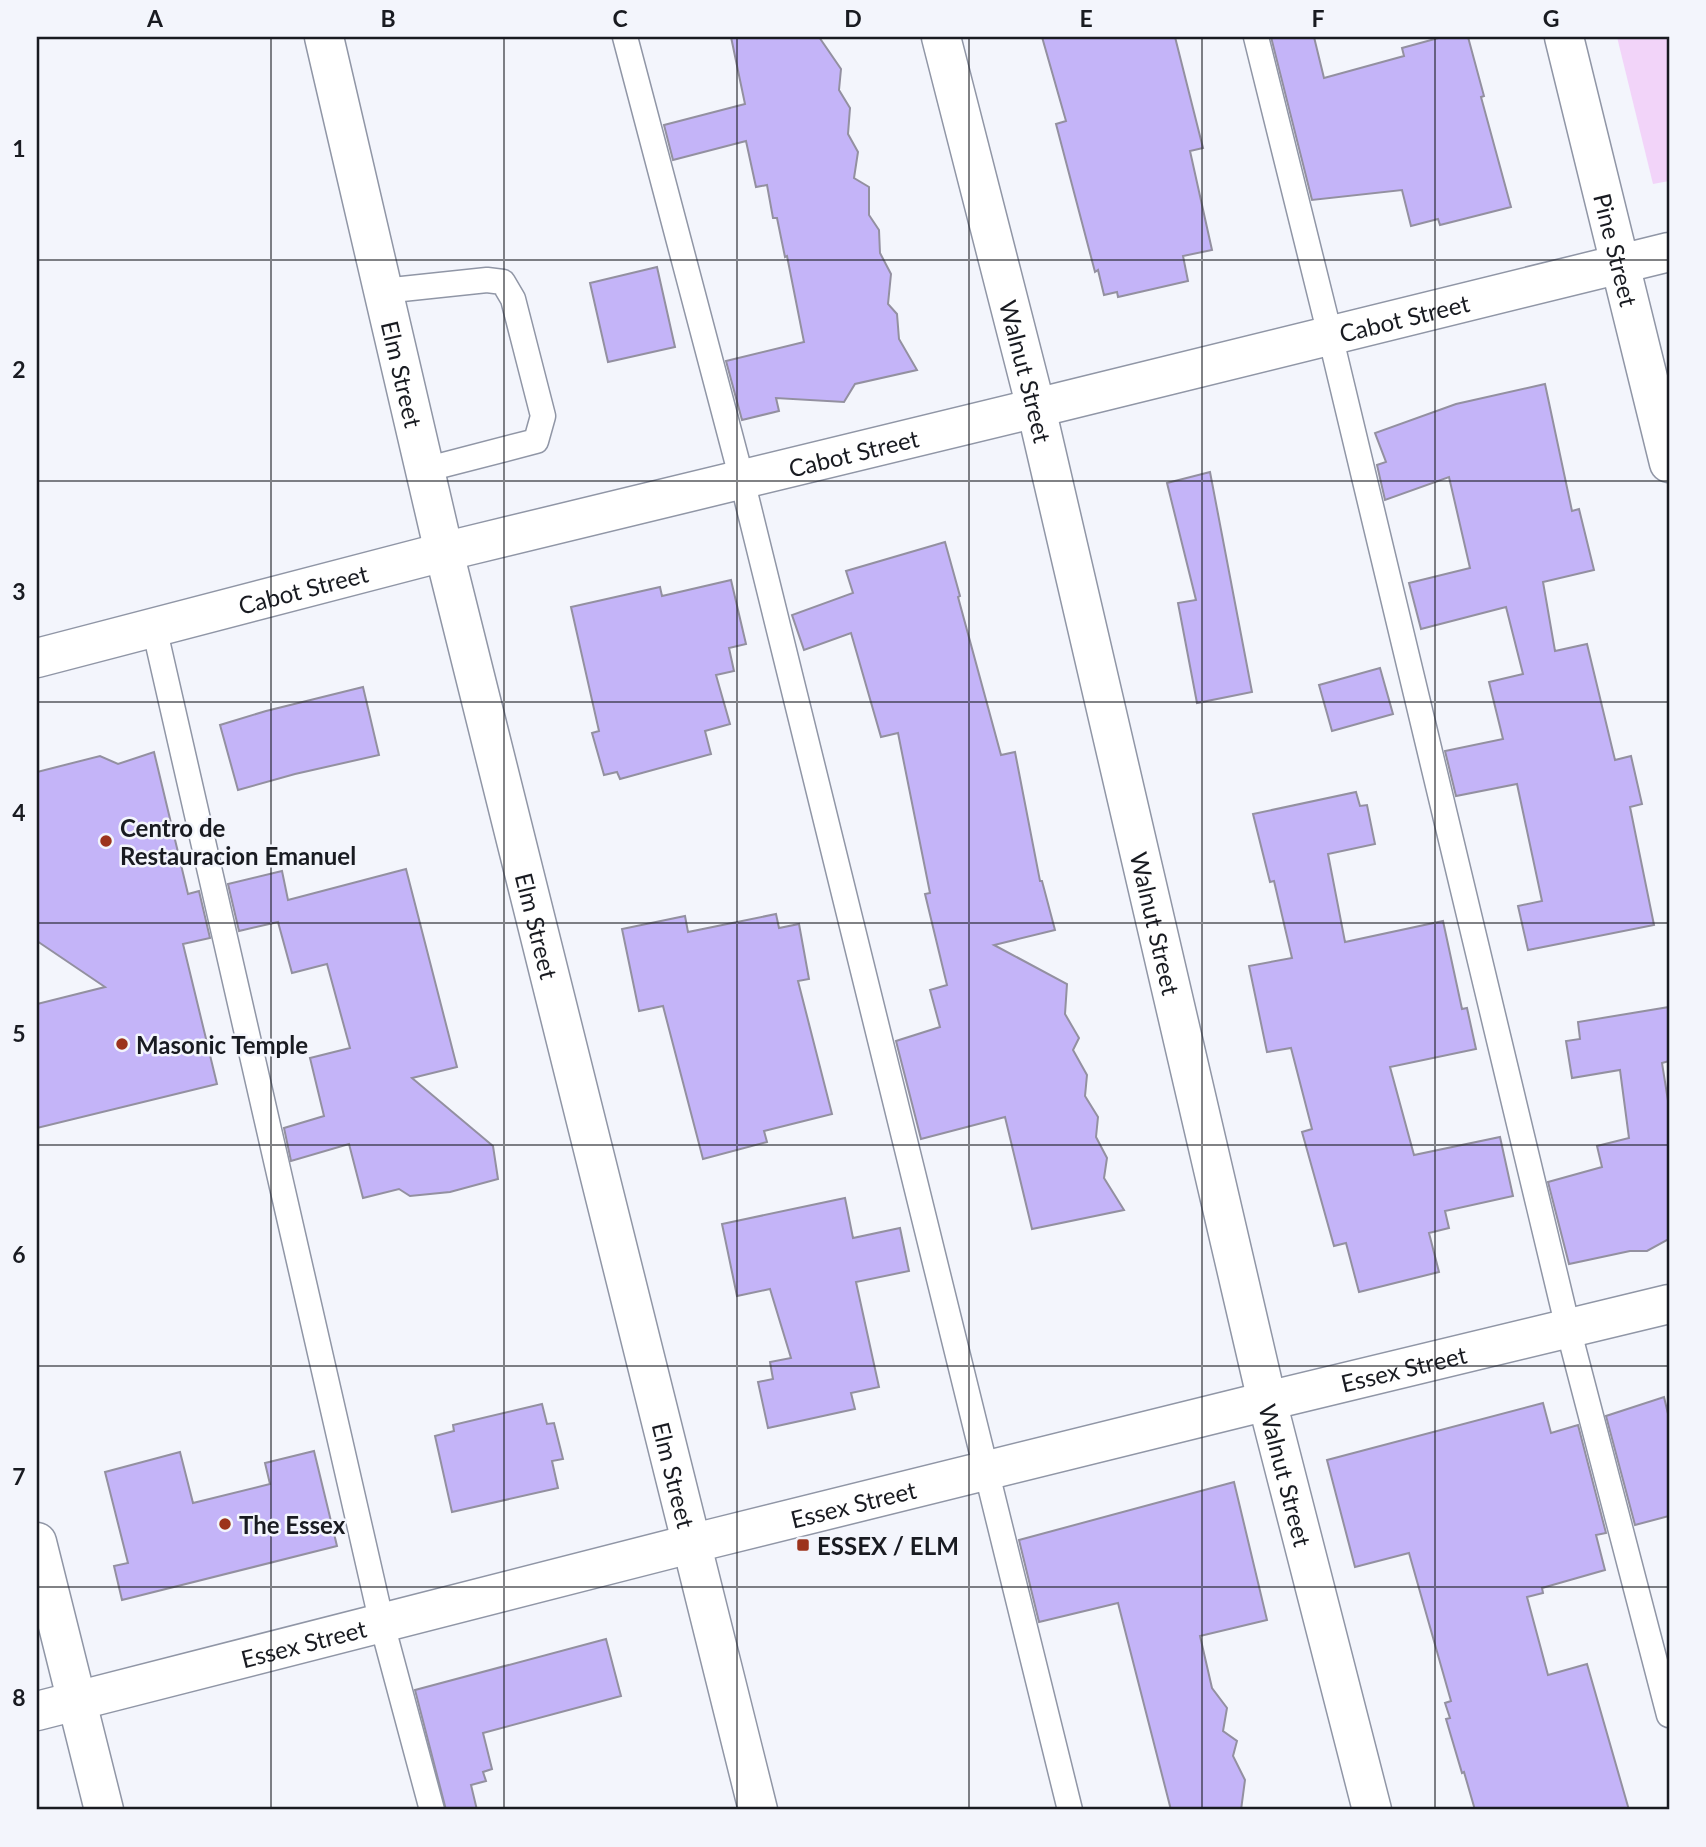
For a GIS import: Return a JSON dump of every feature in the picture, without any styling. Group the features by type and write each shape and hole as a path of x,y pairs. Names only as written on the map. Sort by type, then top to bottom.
{"street":[{"name":"Elm Street","path":"324,37 444,552 758,1810"},
{"name":"Walnut Street","path":"941,37 1036,408 1267,1401 1372,1810"},
{"name":"Pine Street","path":"1564,37 1669,463"},
{"name":"Cabot Street","path":"37,658 444,552 1669,252"},
{"name":"Essex Street","path":"37,1711 692,1544 1669,1304"},
{"path":"37,1542 104,1810"}],"lane":[{"path":"625,37 742,480 1070,1810"},
{"path":"1256,37 1568,1328 1669,1715"},
{"path":"383,291 487,280 503,282 513,299 543,416 537,441 424,470"},
{"path":"154,627 382,1624 432,1810"}],"shaded area":[{"path":"1617,37 1669,37 1669,181 1653,184"}],"building":[{"path":"731,37 819,37 841,69 839,90 850,108 848,134 858,152 854,178 869,187 869,215 879,230 880,253 891,274 888,304 897,314 899,339 917,370 855,384 844,402 776,398 779,411 742,420 726,361 804,342 777,218 773,218 767,185 756,187 746,141 673,160 664,125 745,104"},
{"path":"1042,37 1175,37 1203,148 1190,151 1212,250 1183,256 1188,281 1118,297 1117,292 1104,295 1098,270 1095,272 1056,124 1066,121"},
{"path":"1271,37 1314,37 1324,78 1404,56 1402,48 1442,37 1468,37 1484,96 1481,97 1511,207 1440,225 1438,219 1411,226 1402,190 1312,200"},
{"path":"657,267 675,347 608,362 590,283"},
{"path":"1545,384 1572,511 1579,509 1594,570 1543,582 1555,651 1587,644 1615,760 1631,756 1642,804 1630,807 1654,925 1528,950 1518,906 1542,901 1517,784 1456,796 1445,751 1503,739 1489,682 1523,674 1506,607 1421,629 1409,583 1470,568 1449,477 1385,500 1377,465 1386,462 1375,433 1456,404"},
{"path":"1210,472 1252,692 1197,703 1178,603 1196,600 1167,483"},
{"path":"945,542 1001,755 1015,752 1040,881 1055,930 994,945 1067,984 1065,1014 1079,1038 1073,1050 1087,1075 1085,1096 1098,1117 1096,1137 1107,1158 1104,1178 1124,1210 1032,1229 1005,1117 921,1139 896,1041 940,1027 930,990 947,985 925,894 930,893 898,733 881,737 851,633 804,650 792,615 853,593 846,571"},
{"path":"731,580 746,644 729,648 734,671 716,675 730,724 705,731 711,754 620,779 617,772 604,775 592,733 599,731 571,607 660,587 662,596"},
{"path":"1380,668 1393,714 1332,731 1319,685"},
{"path":"363,687 379,755 238,790 220,725"},
{"path":"154,752 188,894 199,891 210,938 183,944 217,1084 37,1128 37,1004 105,987 37,941 37,772 100,756 118,764"},
{"path":"1356,792 1360,806 1367,805 1375,844 1328,854 1345,942 1443,921 1462,1009 1467,1008 1476,1049 1390,1067 1414,1155 1500,1137 1513,1196 1445,1211 1449,1228 1429,1233 1439,1272 1359,1292 1346,1243 1334,1246 1302,1132 1312,1129 1291,1048 1267,1052 1249,966 1292,958 1274,881 1270,882 1253,814"},
{"path":"406,869 457,1067 412,1078 493,1146 498,1179 450,1192 410,1196 399,1189 363,1198 349,1144 291,1161 284,1128 324,1116 310,1058 350,1048 327,964 292,973 278,922 239,931 228,884 282,871 288,900"},
{"path":"776,914 779,928 799,924 809,979 798,981 832,1114 764,1131 767,1142 703,1159 663,1006 639,1011 622,929 685,916 688,932"},
{"path":"1669,1007 1669,1061 1662,1063 1669,1107 1669,1239 1647,1251 1630,1251 1569,1264 1548,1182 1602,1167 1597,1146 1629,1138 1620,1070 1572,1078 1566,1041 1580,1039 1578,1022"},
{"path":"845,1198 853,1238 900,1228 909,1271 856,1282 879,1387 851,1393 855,1409 768,1428 758,1382 773,1379 770,1362 791,1358 770,1289 737,1296 722,1224"},
{"path":"1664,1397 1669,1418 1669,1516 1635,1525 1606,1416"},
{"path":"1543,1403 1551,1433 1578,1425 1606,1533 1596,1535 1605,1570 1542,1588 1543,1593 1527,1597 1548,1675 1587,1664 1629,1810 1475,1810 1446,1719 1450,1718 1445,1703 1451,1701 1409,1553 1355,1567 1327,1460"},
{"path":"542,1404 547,1424 554,1423 563,1459 552,1461 558,1488 452,1512 435,1436 454,1431 453,1425"},
{"name":"The Essex","path":"314,1451 337,1546 122,1600 114,1566 128,1563 105,1472 180,1452 193,1503 270,1484 265,1463"},
{"path":"1234,1482 1267,1620 1200,1636 1212,1688 1227,1708 1223,1731 1237,1741 1233,1756 1245,1780 1241,1810 1171,1810 1118,1603 1039,1622 1019,1540"},
{"path":"606,1639 621,1696 483,1733 492,1769 483,1772 486,1781 471,1785 477,1810 446,1810 415,1690"}],"place":[{"name":"Centro de Restauracion Emanuel","path":"106,841"},
{"name":"Masonic Temple","path":"122,1044"},
{"name":"The Essex","path":"225,1524"},
{"name":"ESSEX / ELM","path":"803,1545"}]}
